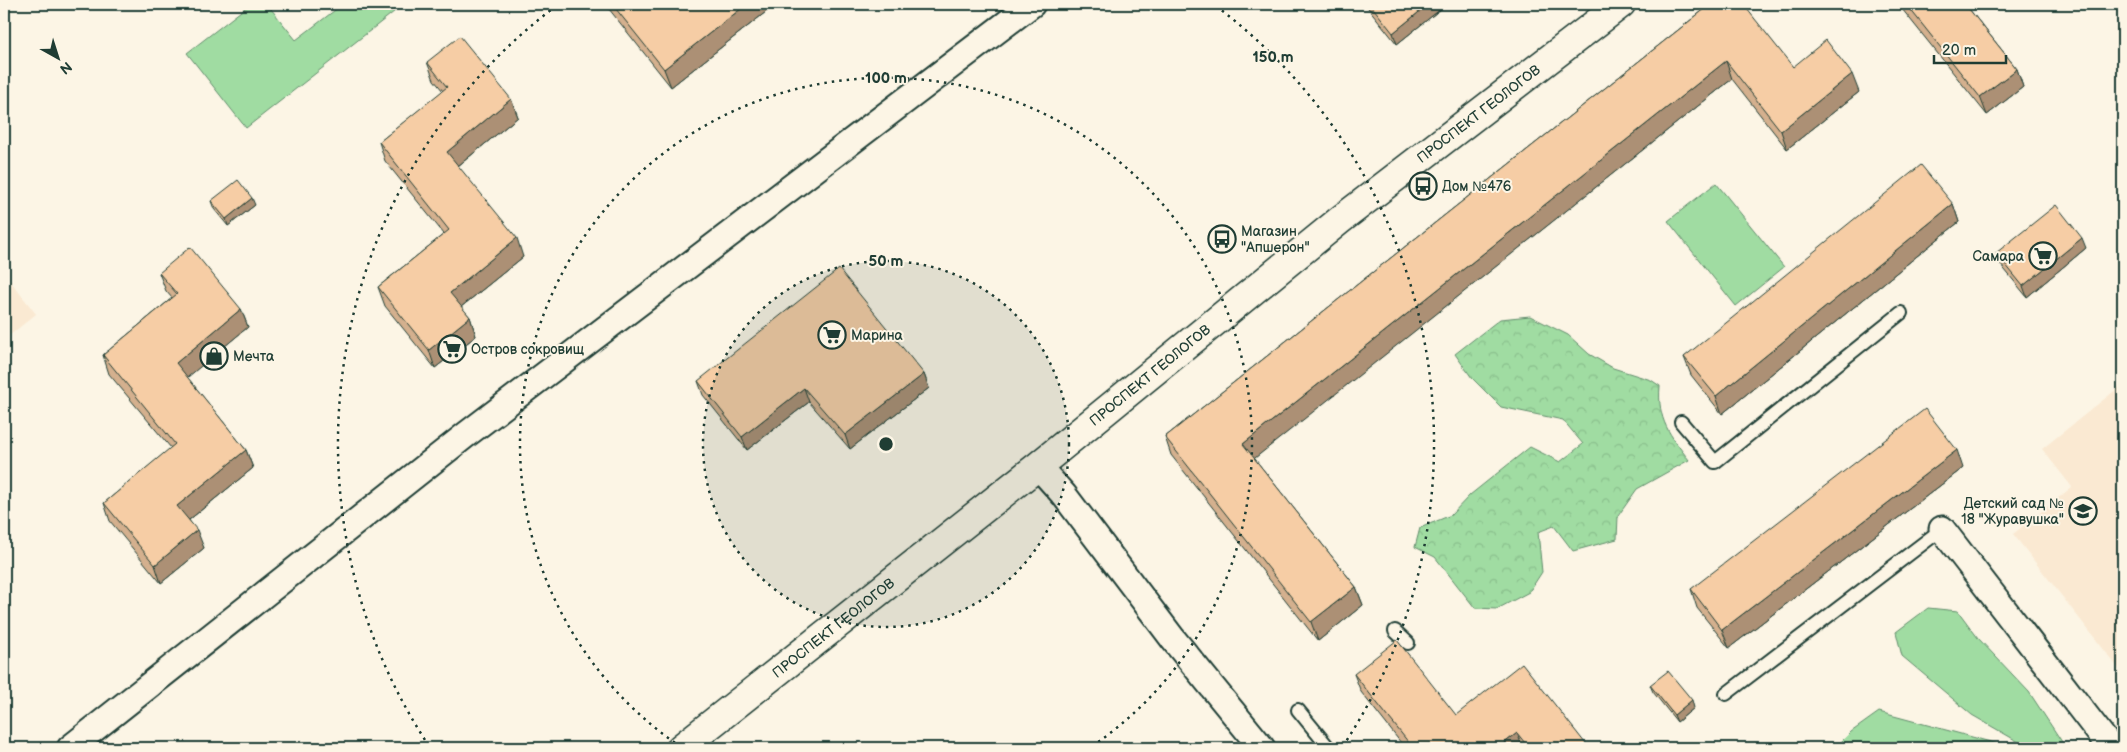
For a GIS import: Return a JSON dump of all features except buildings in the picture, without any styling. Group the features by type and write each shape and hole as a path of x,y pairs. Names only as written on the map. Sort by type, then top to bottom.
{"street":[{"path":"70,748 460,440 1032,4"},
{"name":"ПРОСПЕКТ ГЕОЛОГОВ","path":"681,748 1038,466 1340,220 1620,4"},
{"path":"1038,466 1064,495 1173,640 1262,748"},
{"path":"1942,529 2110,748"}],"lane":[{"path":"1681,422 1715,462 1901,313"},
{"path":"1726,694 1942,529"},
{"path":"1395,631 1408,643"},
{"path":"1298,710 1329,748"}],"shaded area":[{"path":"4,273 36,314 4,340"},
{"name":"Детский сад № 18 \"Журавушка\"","path":"2123,384 2123,674 2013,534 2072,487 2042,449"}],"green space":[{"path":"250,4 267,4 296,40 343,4 404,4 246,128 187,53"},
{"path":"1716,183 1784,267 1736,306 1668,221"},
{"path":"1530,316 1568,335 1589,354 1613,368 1651,380 1660,386 1661,408 1666,426 1689,460 1637,489 1618,516 1617,539 1573,551 1554,526 1538,532 1542,572 1529,592 1497,609 1475,608 1435,557 1415,547 1420,528 1451,515 1470,495 1530,447 1560,462 1583,444 1563,420 1501,407 1472,378 1455,354 1500,319"},
{"path":"1928,608 1958,611 1978,638 2029,692 2066,748 2029,748 1972,715 1902,656 1896,632"},
{"path":"1879,712 2013,748 1835,748 1851,732"}],"place":[{"name":"Дом №476","path":"1423,186"},
{"name":"Магазин \"Апшерон\"","path":"1222,239"},
{"name":"Самара","path":"2043,256"},
{"name":"Марина","path":"832,335"},
{"name":"Остров сокровищ","path":"452,349"},
{"name":"Мечта","path":"214,356"},
{"name":"Детский сад № 18 \"Журавушка\"","path":"2083,511"}]}
